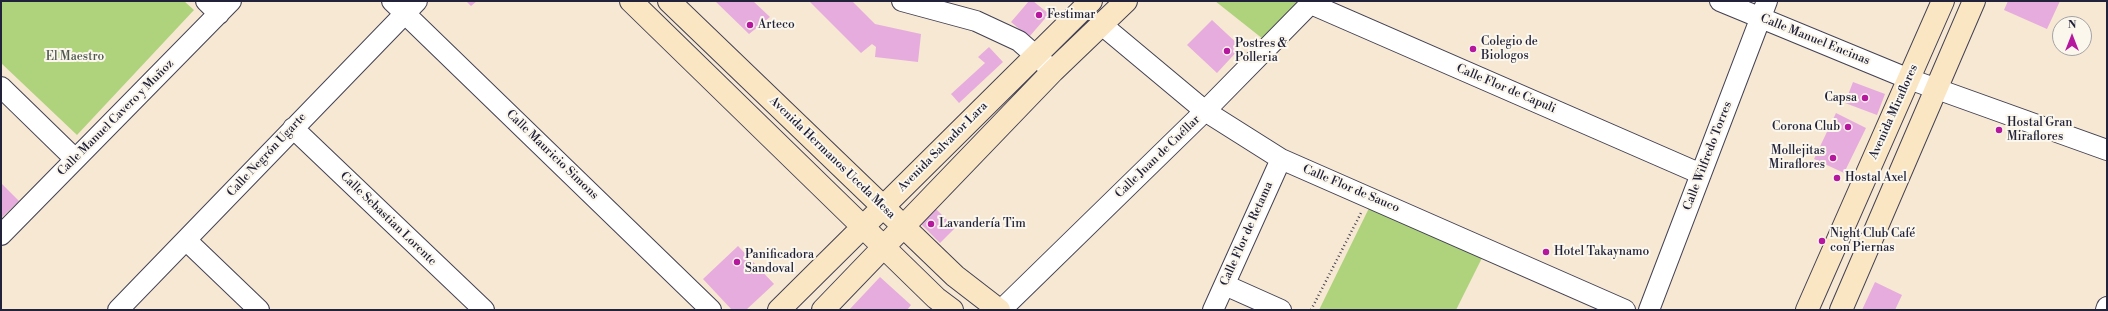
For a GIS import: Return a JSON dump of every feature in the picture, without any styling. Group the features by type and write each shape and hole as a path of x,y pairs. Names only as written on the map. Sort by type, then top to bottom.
{"street":[{"path":"630,1 936,298 952,310"},
{"name":"Avenida Hermanos Uceda Mesa","path":"669,1 905,227 954,276 1000,310"},
{"path":"902,1 976,21 1019,41 1054,71"},
{"name":"Avenida Salvador Lara","path":"779,310 862,226 1091,1"},
{"path":"823,310 905,227 1054,71 1126,1"},
{"name":"Calle Manuel Encinas","path":"1720,1 1764,9 1909,79 2107,150"},
{"name":"Avenida Miraflores","path":"1807,310 1943,1"},
{"path":"1841,310 1974,1"},
{"name":"Calle Juan de Cuéllar","path":"1000,310 1206,111 1312,2"},
{"name":"Calle Flor de Capuli","path":"1312,2 1701,174"},
{"name":"Calle Manuel Cavero y Muñoz","path":"1,235 75,159 218,5"},
{"name":"Calle Negrón Ugarte","path":"118,310 187,240 293,128 405,5"},
{"name":"Calle Mauricio Simons","path":"405,5 711,310"},
{"name":"Calle Wilfredo Torres","path":"1649,310 1764,9"},
{"name":"Calle Flor de Sauco","path":"1102,25 1206,111 1281,159 1369,196 1625,310"},
{"path":"720,87 738,68"},
{"path":"1,87 75,159"},
{"name":"Calle Sebastian Lorente","path":"293,128 484,310"},
{"name":"Calle Flor de Retama","path":"1213,310 1281,159"},
{"path":"187,240 259,310"},
{"path":"1225,285 1281,310"}],"path":[{"path":"1311,310 1369,196"}],"green space":[{"name":"El Maestro","path":"1,1 184,1 194,10 77,135 1,63"},
{"path":"1215,1 1298,1 1263,39"},
{"path":"1372,202 1483,256 1456,310 1319,310"}],"building":[{"path":"466,1 477,1 471,6"},
{"name":"Arteco","path":"715,1 753,1 770,17 749,34"},
{"path":"809,1 852,1 875,24 921,34 918,62 875,57 876,47 872,44 861,53"},
{"path":"1029,1 1033,1 1049,14 1029,37 1011,22"},
{"path":"2008,1 2060,1 2047,29 2004,10"},
{"path":"1212,20 1241,47 1217,73 1187,45"},
{"path":"989,47 1003,62 959,103 951,94 985,63 978,57"},
{"name":"Capsa","path":"1853,82 1885,94 1877,115 1845,103"},
{"path":"1836,113 1866,128 1844,173 1814,159"},
{"path":"2,184 19,201 1,218 1,185"},
{"path":"936,209 955,228 940,243 921,224"},
{"name":"Panificadora Sandoval","path":"738,246 774,284 746,310 732,310 703,279"},
{"path":"880,277 911,305 907,310 849,310"},
{"path":"1875,282 1902,295 1895,310 1862,310"}],"place":[{"name":"Festimar","path":"1039,15"},
{"name":"Arteco","path":"750,25"},
{"name":"Colegio de Biologos","path":"1473,49"},
{"name":"Postres & Polleria","path":"1227,51"},
{"name":"Capsa","path":"1865,98"},
{"name":"Corona Club","path":"1848,127"},
{"name":"Hostal Gran Miraflores","path":"1999,130"},
{"name":"Mollejitas Miraflores","path":"1833,158"},
{"name":"Hostal Axel","path":"1837,178"},
{"name":"Lavandería Tim","path":"931,224"},
{"name":"Night Club Café con Piernas","path":"1822,241"},
{"name":"Hotel Takaynamo","path":"1546,252"},
{"name":"Panificadora Sandoval","path":"737,262"}]}
